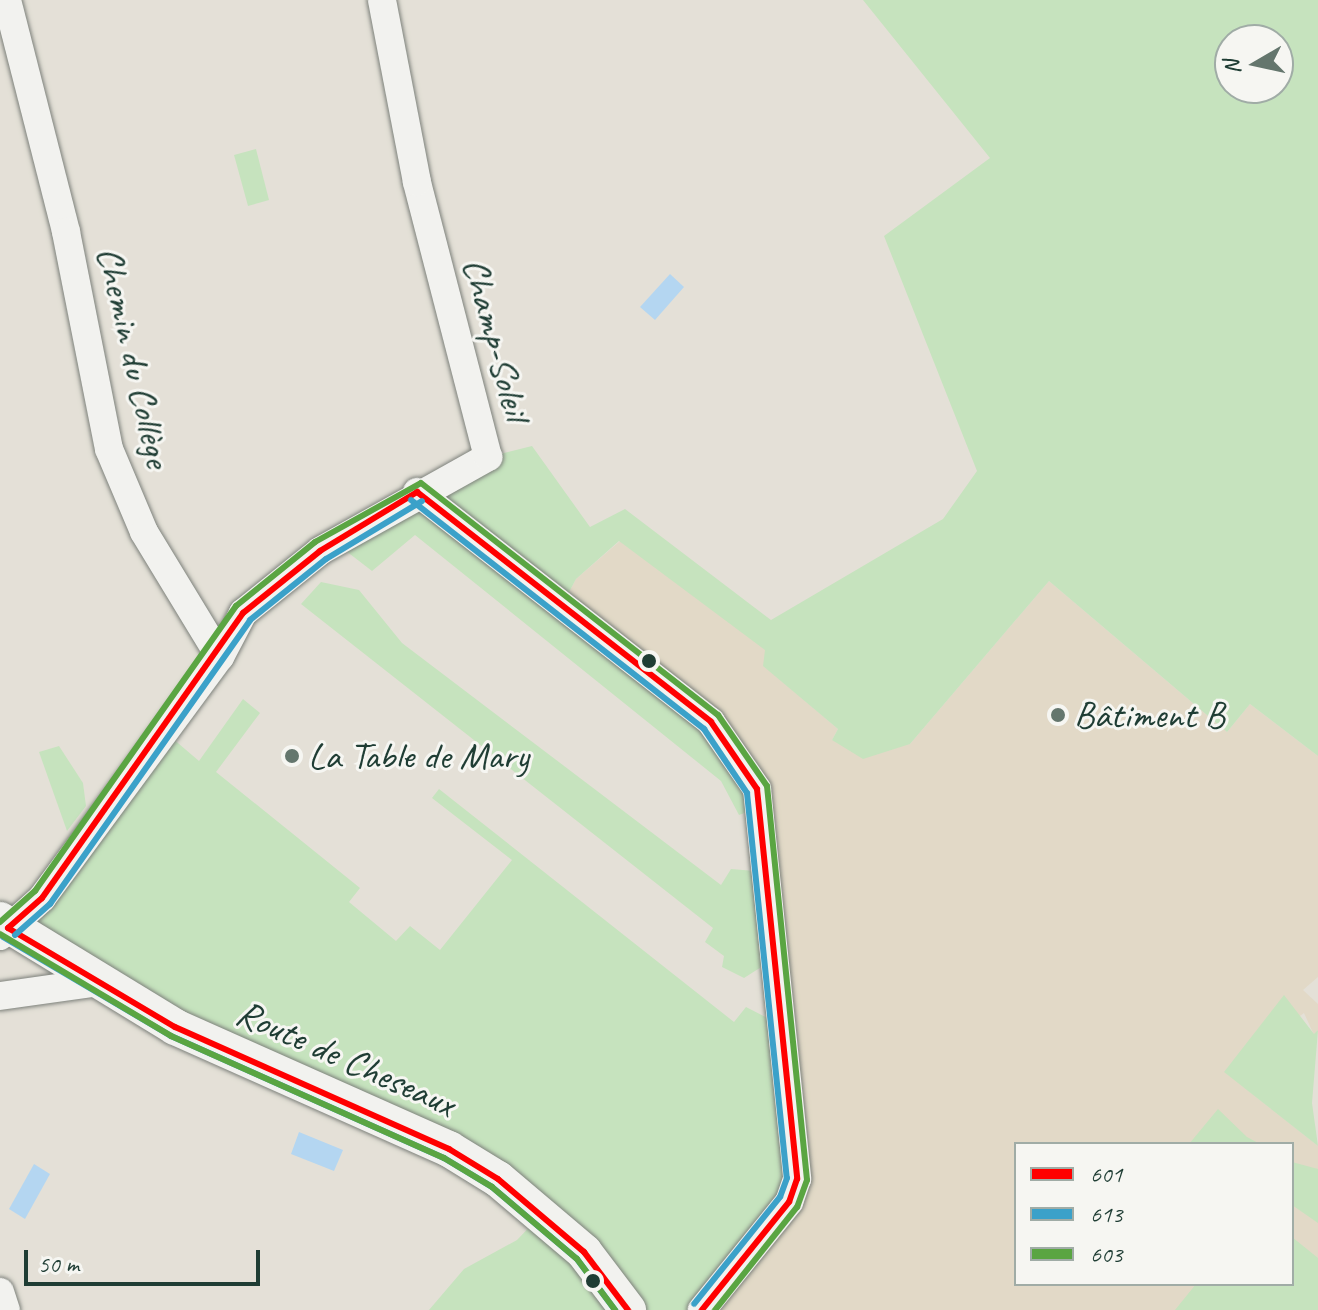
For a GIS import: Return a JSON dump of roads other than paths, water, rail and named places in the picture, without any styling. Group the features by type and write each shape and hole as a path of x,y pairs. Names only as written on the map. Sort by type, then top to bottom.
{"street":[{"name":"Chemin du Collège","path":"7,0 66,232 109,449 144,532 220,657"},
{"name":"Champ-Soleil","path":"220,657 243,613 320,551 417,492 488,457 421,196 382,0"},
{"path":"417,492 711,722 757,789 797,1179 789,1202 702,1310"},
{"path":"3,928 42,898 220,657"},
{"name":"Route de Cheseaux","path":"3,928 175,1027 449,1149 498,1179 584,1252 628,1310"},
{"path":"0,996 100,982"},
{"path":"0,1292 6,1310"}],"water":[{"path":"670,274 684,287 655,320 640,307"},
{"path":"299,1132 343,1150 334,1171 291,1154"},
{"path":"34,1164 50,1174 25,1219 9,1209"}],"place":[{"name":"Bâtiment B","path":"1058,715"},
{"name":"La Table de Mary","path":"292,756"}]}
